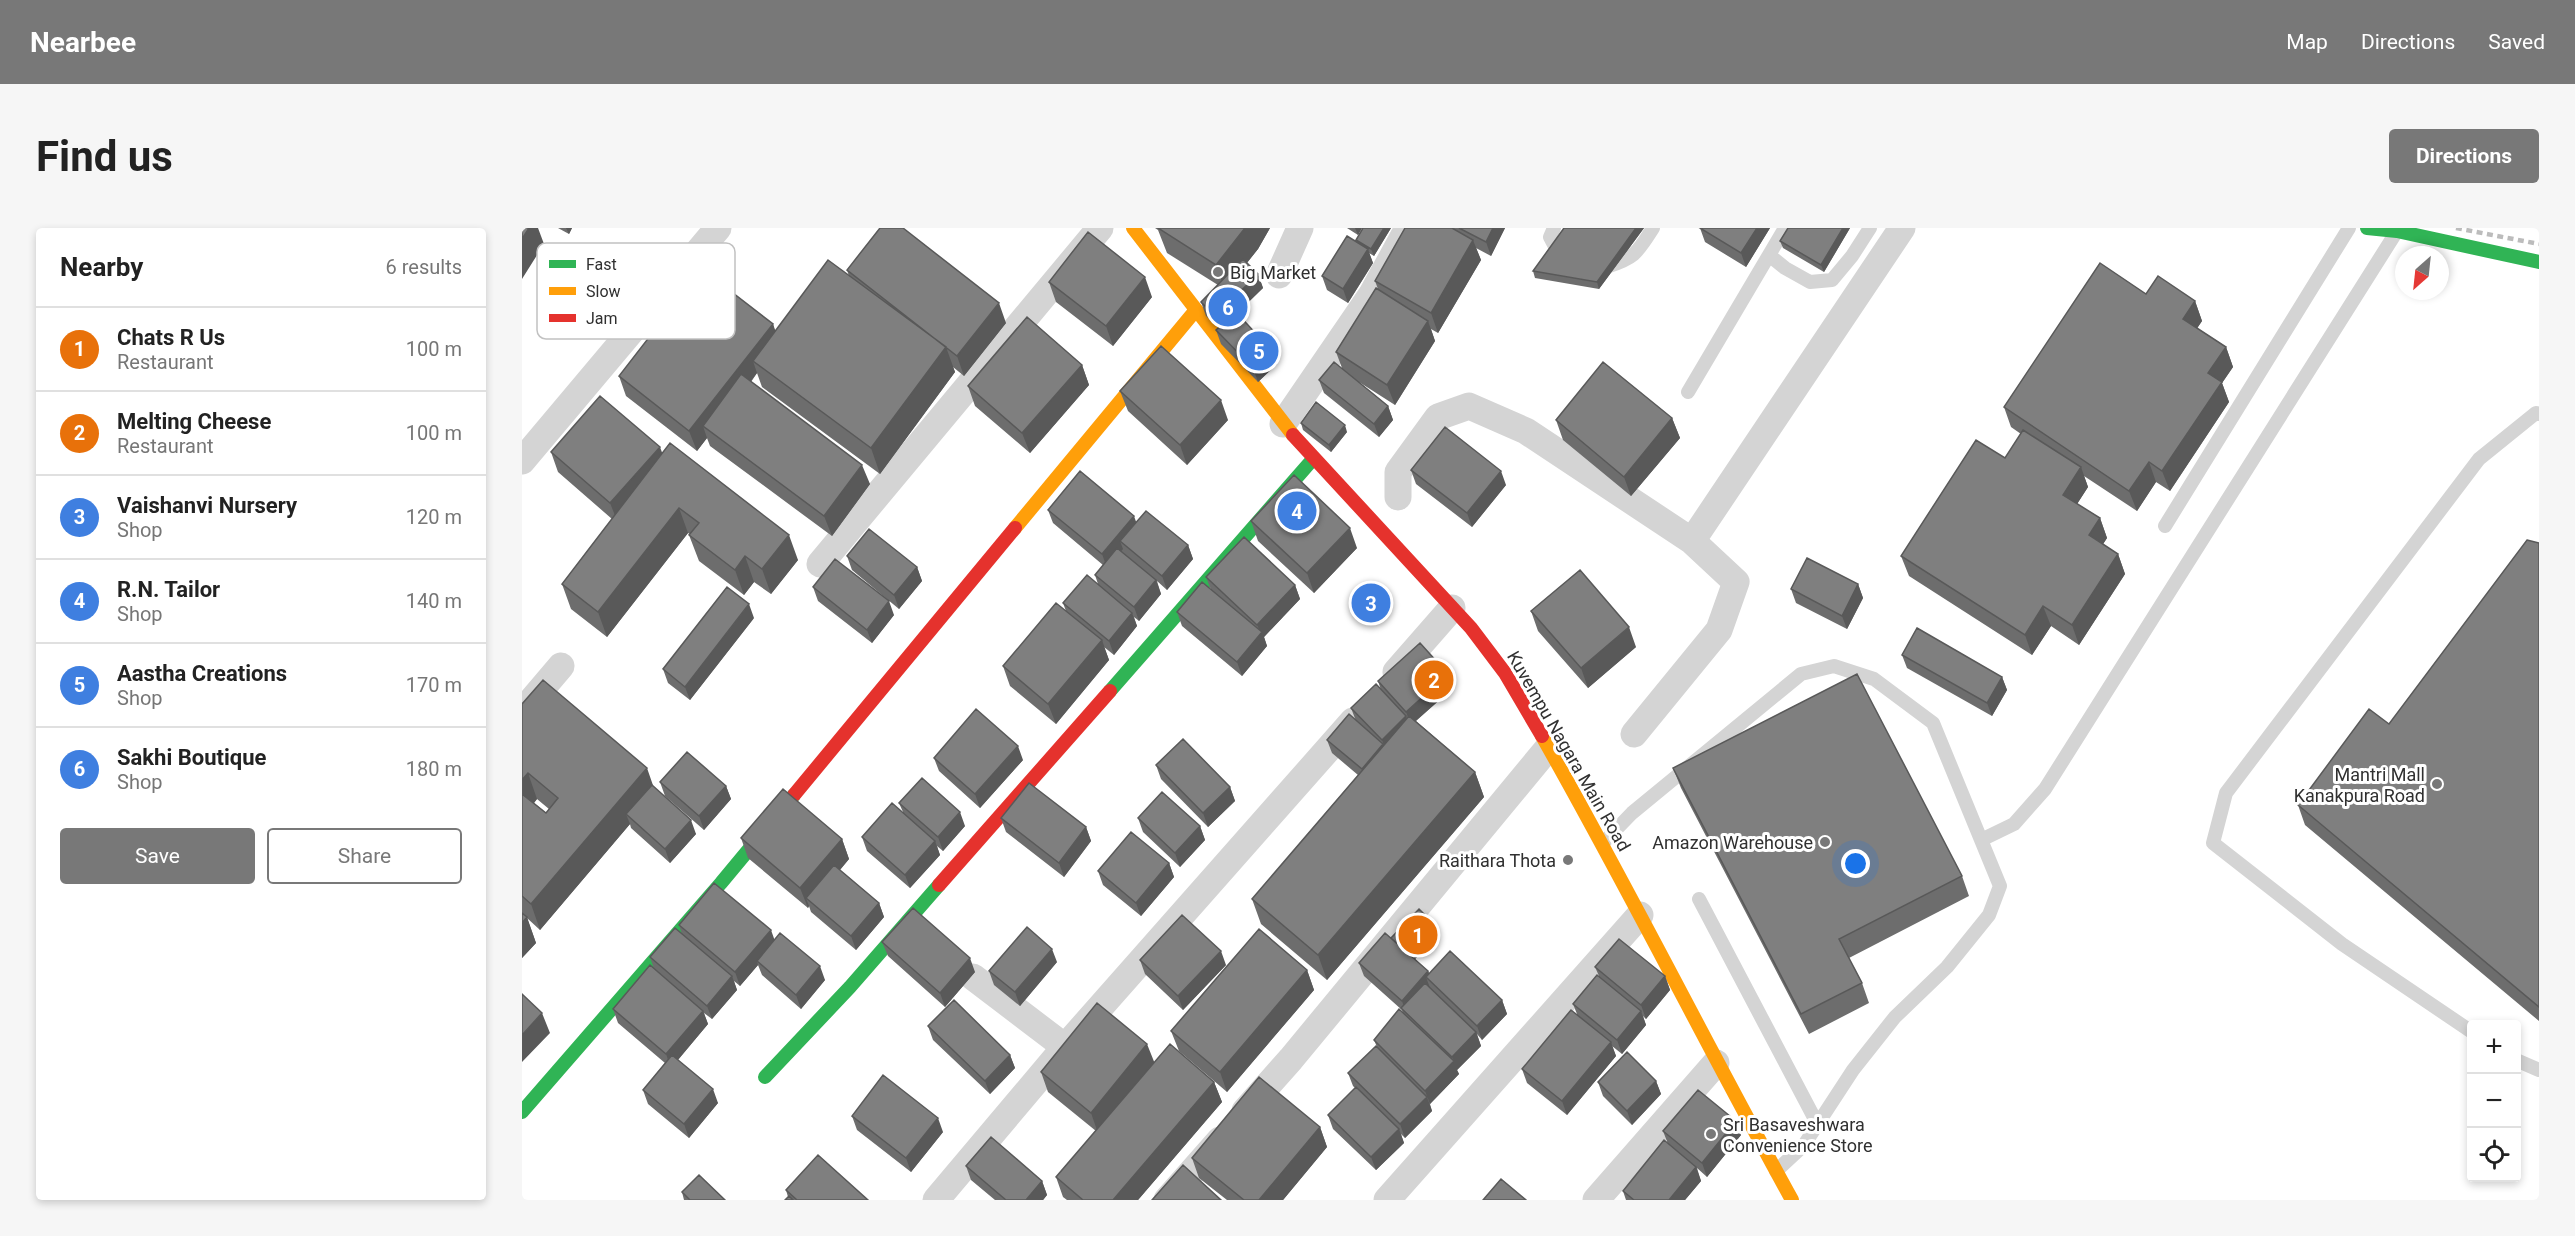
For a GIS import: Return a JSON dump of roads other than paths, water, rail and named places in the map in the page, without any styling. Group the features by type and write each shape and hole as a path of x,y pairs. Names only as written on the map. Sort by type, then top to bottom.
{"main road":[{"name":"Kuvempu Nagara Main Road","path":"1133,228 1283,424 1492,653 1603,843 1784,1191"},
{"path":"2367,228 2397,231 2539,262"},
{"path":"522,1112 722,882 1196,311"},
{"path":"765,1077 850,987 1313,459"}],"street":[{"path":"705,243 718,228"},
{"path":"820,564 1100,228"},
{"path":"1279,275 1300,228"},
{"path":"1283,424 1372,294 1408,228"},
{"path":"1692,541 1902,228"},
{"path":"522,461 625,339"},
{"path":"1398,497 1398,472 1438,417 1469,406 1526,431 1692,541 1736,582 1719,630 1634,734"},
{"path":"936,1200 1065,1047 1452,608"},
{"path":"522,712 561,666"},
{"path":"1167,1200 1291,1059 1548,748"},
{"path":"1387,1200 1640,915"},
{"path":"973,977 1065,1047"},
{"path":"1596,1200 1716,1063"}],"lane":[{"path":"1554,228 1550,237 1560,256 1606,267 1629,260 1653,228"},
{"path":"1688,392 1785,228"},
{"path":"1769,255 1785,268 1810,282 1832,280 1852,256 1870,228"},
{"path":"2165,526 2349,228"},
{"path":"1981,840 2014,824 2045,789 2368,281 2397,231"},
{"path":"2467,1029 2342,944 2213,843 2226,793 2479,459 2536,413 2539,414"},
{"path":"1603,843 1632,813 1801,674 1834,666 1874,679 1933,723 2000,886 1989,915 1947,967 1895,1017 1853,1070 1804,1145 1784,1191"},
{"path":"1699,900 1818,1125"},
{"path":"2521,1062 2539,1070"}],"railway":[{"path":"2456,228 2539,244"}],"place":[{"name":"Big Market","path":"1218,272"},
{"name":"Sakhi Boutique","path":"1228,307"},
{"name":"Aastha Creations","path":"1259,351"},
{"name":"R.N. Tailor","path":"1297,511"},
{"name":"Vaishanvi Nursery","path":"1371,603"},
{"name":"Melting Cheese","path":"1434,680"},
{"name":"Mantri Mall Kanakpura Road","path":"2437,784"},
{"name":"Amazon Warehouse","path":"1825,842"},
{"name":"Raithara Thota","path":"1568,860"},
{"name":"Chats R Us","path":"1418,935"},
{"name":"Sri Basaveshwara Convenience Store","path":"1711,1134"}]}
